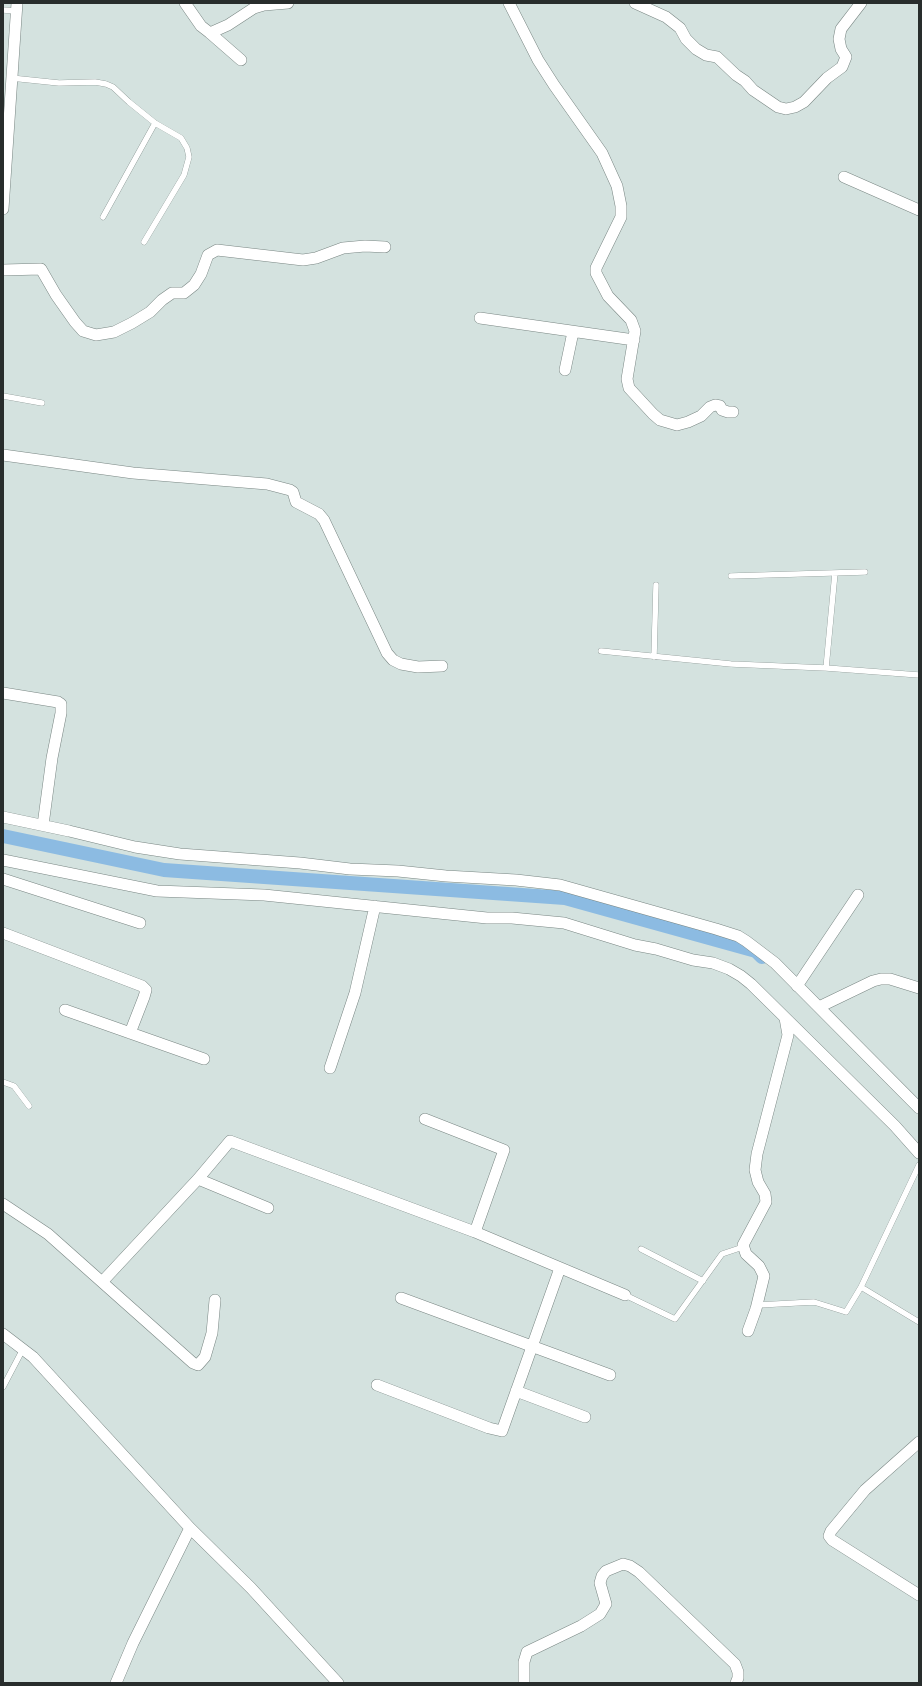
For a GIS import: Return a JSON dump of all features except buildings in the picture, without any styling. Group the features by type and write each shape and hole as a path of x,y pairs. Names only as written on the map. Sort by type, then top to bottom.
{"street":[{"path":"185,3 201,26 210,32 241,60"},
{"path":"210,32 228,25 254,8 264,5 288,3"},
{"path":"509,3 535,53 554,85 602,153 617,186 621,206 621,217 596,268 596,273 608,296 631,320 635,331 626,379 629,388 660,420 677,425 701,416 710,407 715,405 720,406 722,410 733,412"},
{"path":"635,3 666,17 680,28 686,39 696,49 717,57 736,75 745,81 753,90 778,108 786,109 795,107 804,102 827,78 842,67 846,57 841,49 841,29 861,3"},
{"path":"3,209 8,82 16,7"},
{"path":"844,177 919,210"},
{"path":"3,270 41,269 56,295 75,322 83,331 96,335 114,332 132,324 150,312 162,300 172,293 184,293 194,285 201,274 208,255 217,250 303,260 316,258 343,248 364,246 385,247"},
{"path":"480,318 634,340"},
{"path":"565,370 573,332"},
{"path":"3,455 133,473 267,484 290,490 293,492 296,502 319,514 324,520 387,653 393,660 401,664 418,667 442,666"},
{"path":"3,693 58,702 61,704 60,720 52,758 43,825"},
{"path":"3,817 136,847 180,854 211,855 350,869 398,871 560,885 738,936 762,952 919,1108"},
{"path":"3,860 157,891 264,895 487,918 519,918 564,923 729,969 746,980 895,1126 919,1153"},
{"path":"3,879 140,923"},
{"path":"797,986 858,895"},
{"path":"330,1068 355,992 375,906"},
{"path":"3,933 142,986 146,990 130,1033"},
{"path":"819,1007 881,979 919,988"},
{"path":"65,1010 204,1059"},
{"path":"748,1331 758,1305 764,1276 759,1266 746,1254 743,1248 745,1239 766,1202 765,1194 758,1182 755,1170 757,1154 788,1035 785,1018"},
{"path":"425,1119 504,1150 475,1232"},
{"path":"102,1282 198,1179 230,1141 475,1232 625,1295"},
{"path":"198,1179 268,1208"},
{"path":"3,1204 48,1234 193,1363 198,1365 205,1357 212,1333 215,1300"},
{"path":"377,1385 489,1428 502,1431 560,1268"},
{"path":"401,1298 610,1376"},
{"path":"3,1334 33,1357 190,1528 251,1588 338,1683"},
{"path":"516,1391 585,1417"},
{"path":"919,1442 865,1490 831,1531 829,1536 832,1540 919,1596"},
{"path":"116,1683 133,1643 190,1528"},
{"path":"524,1683 524,1662 527,1652 564,1635 600,1614 606,1604 600,1583 602,1576 606,1572 623,1564 630,1566 639,1572 735,1664 738,1672 736,1683"}],"lane":[{"path":"3,10 16,7"},
{"path":"8,82 94,82 106,84 113,87 155,123 181,138 187,148 189,157 184,175 144,242"},
{"path":"103,217 155,123"},
{"path":"3,396 42,403"},
{"path":"731,576 865,572"},
{"path":"826,668 835,573"},
{"path":"654,657 656,585"},
{"path":"601,651 731,664 826,668 919,675"},
{"path":"3,1082 14,1086 30,1106"},
{"path":"758,1305 814,1302 846,1312 861,1287 919,1165"},
{"path":"625,1295 675,1319 722,1254 743,1248"},
{"path":"641,1249 703,1281"},
{"path":"861,1287 919,1322"},
{"path":"3,1387 23,1349"}],"waterway":[{"path":"3,836 164,870 565,898 756,951 762,957"}]}
